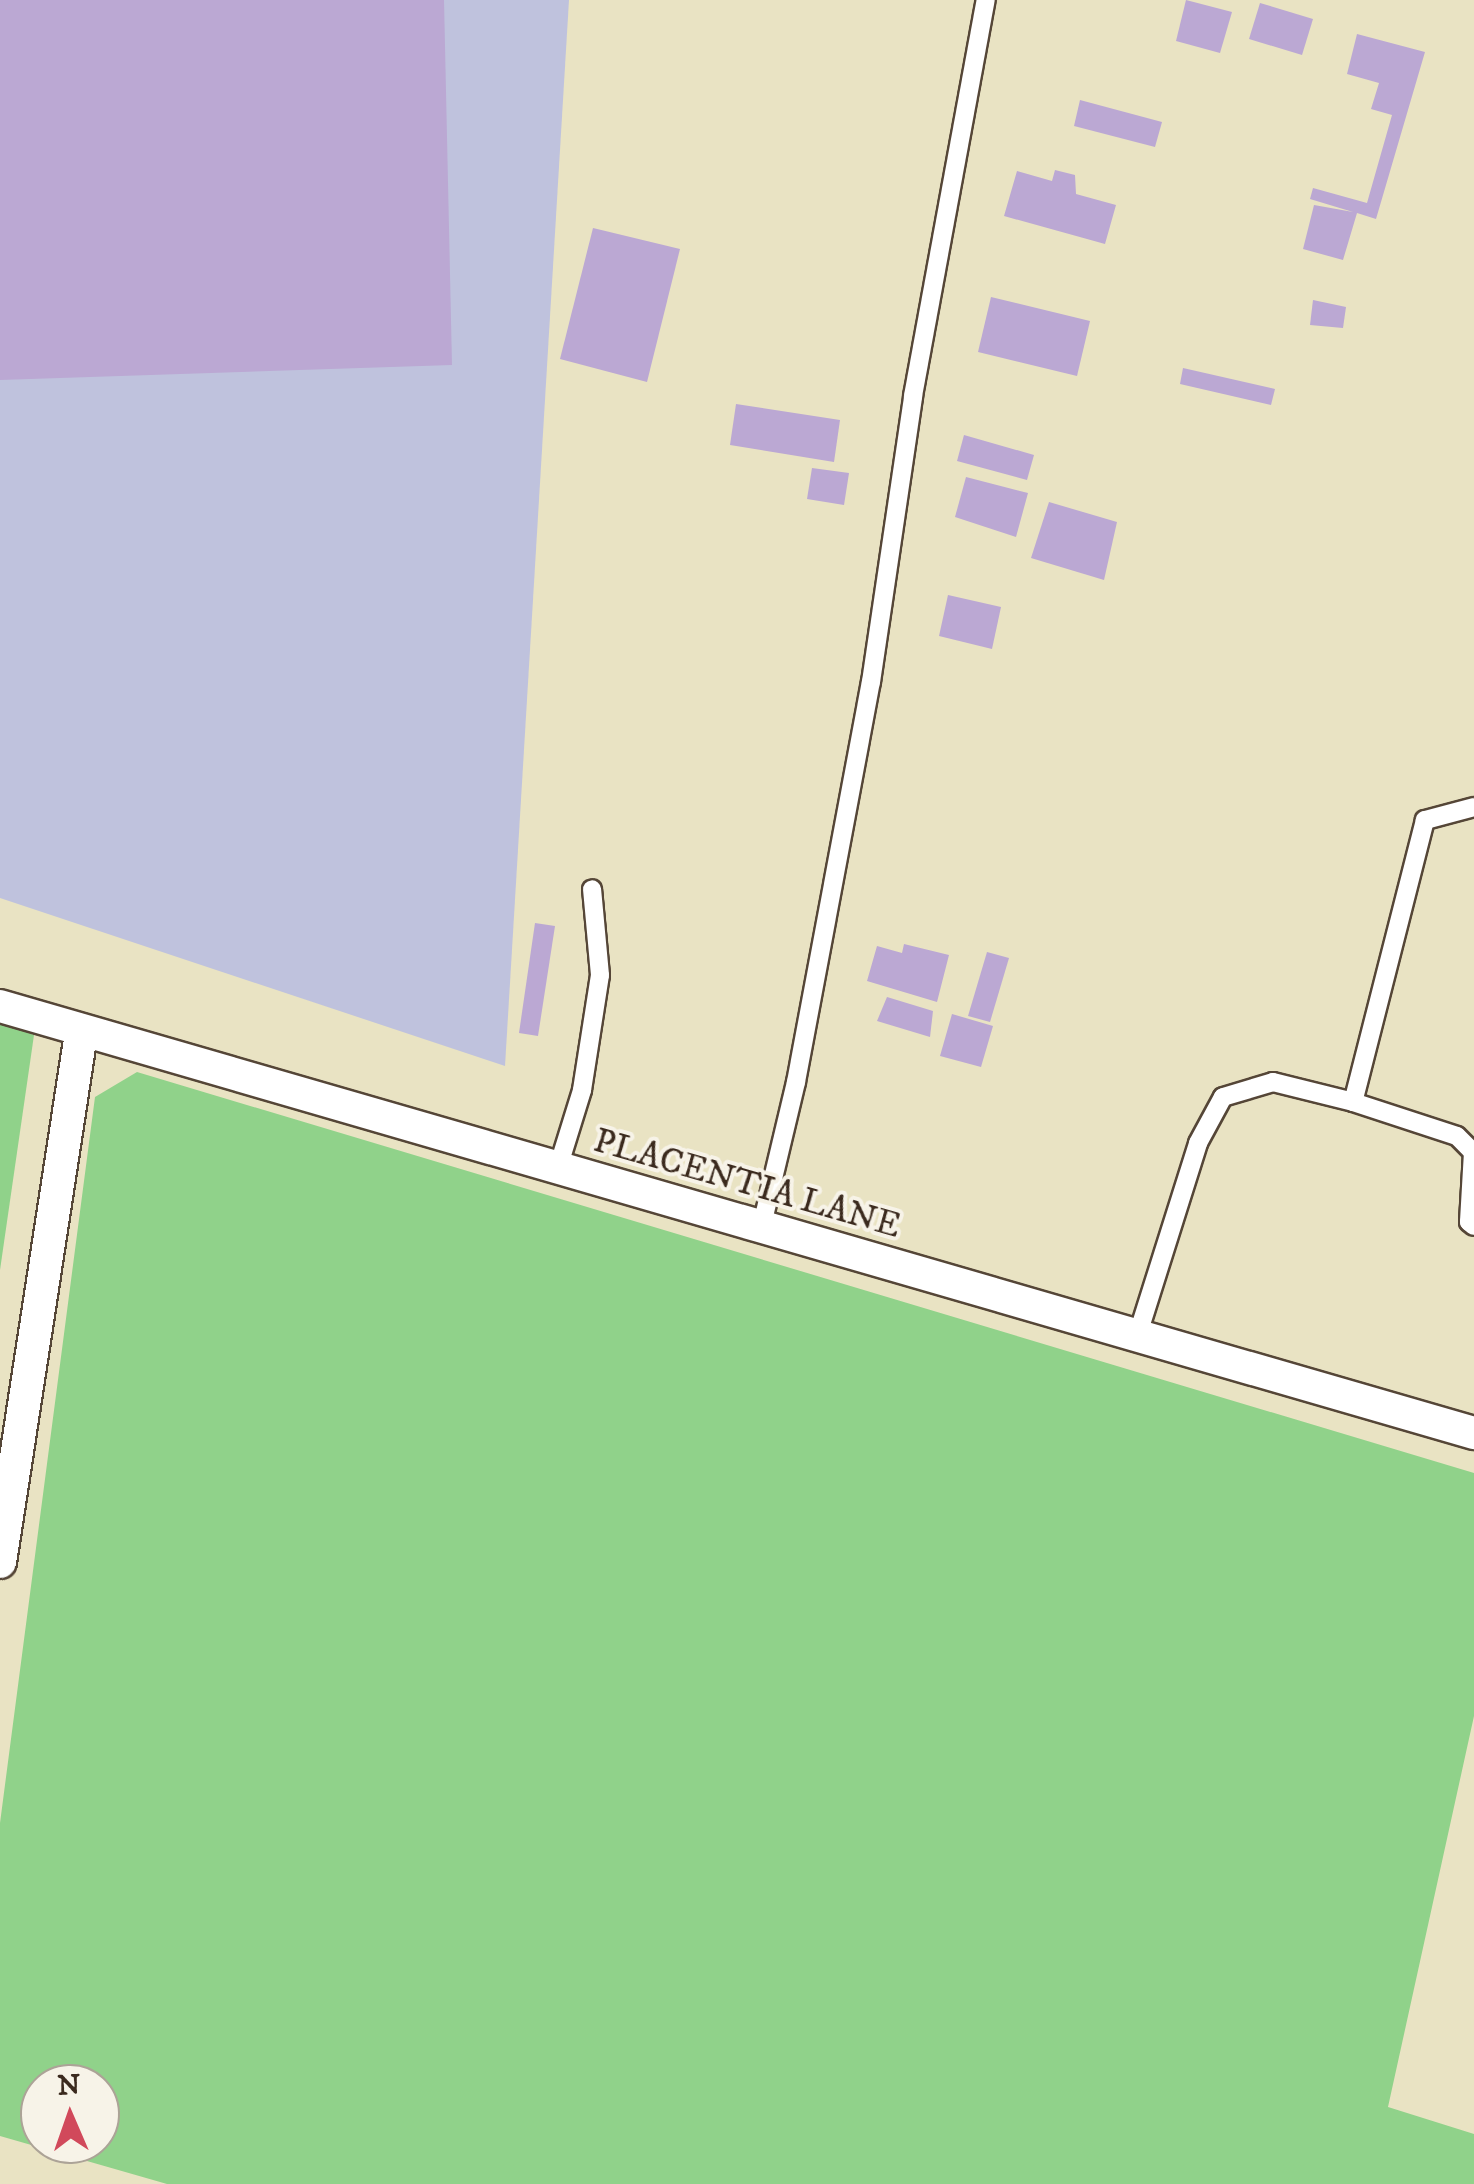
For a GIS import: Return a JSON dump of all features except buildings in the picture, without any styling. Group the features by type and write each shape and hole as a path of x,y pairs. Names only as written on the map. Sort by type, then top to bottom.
{"street":[{"name":"PLACENTIA LANE","path":"0,1006 81,1034 1474,1433"},
{"path":"0,1562 81,1034"}],"lane":[{"path":"761,1230 796,1082 871,682 913,396 986,0"},
{"path":"1353,1102 1424,820 1474,807"},
{"path":"557,1171 582,1090 600,975 592,889"},
{"path":"1137,1337 1198,1142 1223,1097 1273,1082 1353,1102 1457,1136 1473,1152 1474,1226"}],"shaded area":[{"path":"0,0 569,0 505,1066 0,898"}],"green space":[{"path":"0,1023 34,1035 0,1270"},
{"path":"137,1072 1474,1473 1474,1716 1388,2107 1474,2134 1474,2184 167,2184 97,2164 120,2164 120,2064 20,2064 20,2142 0,2136 0,1823 95,1097"}]}
